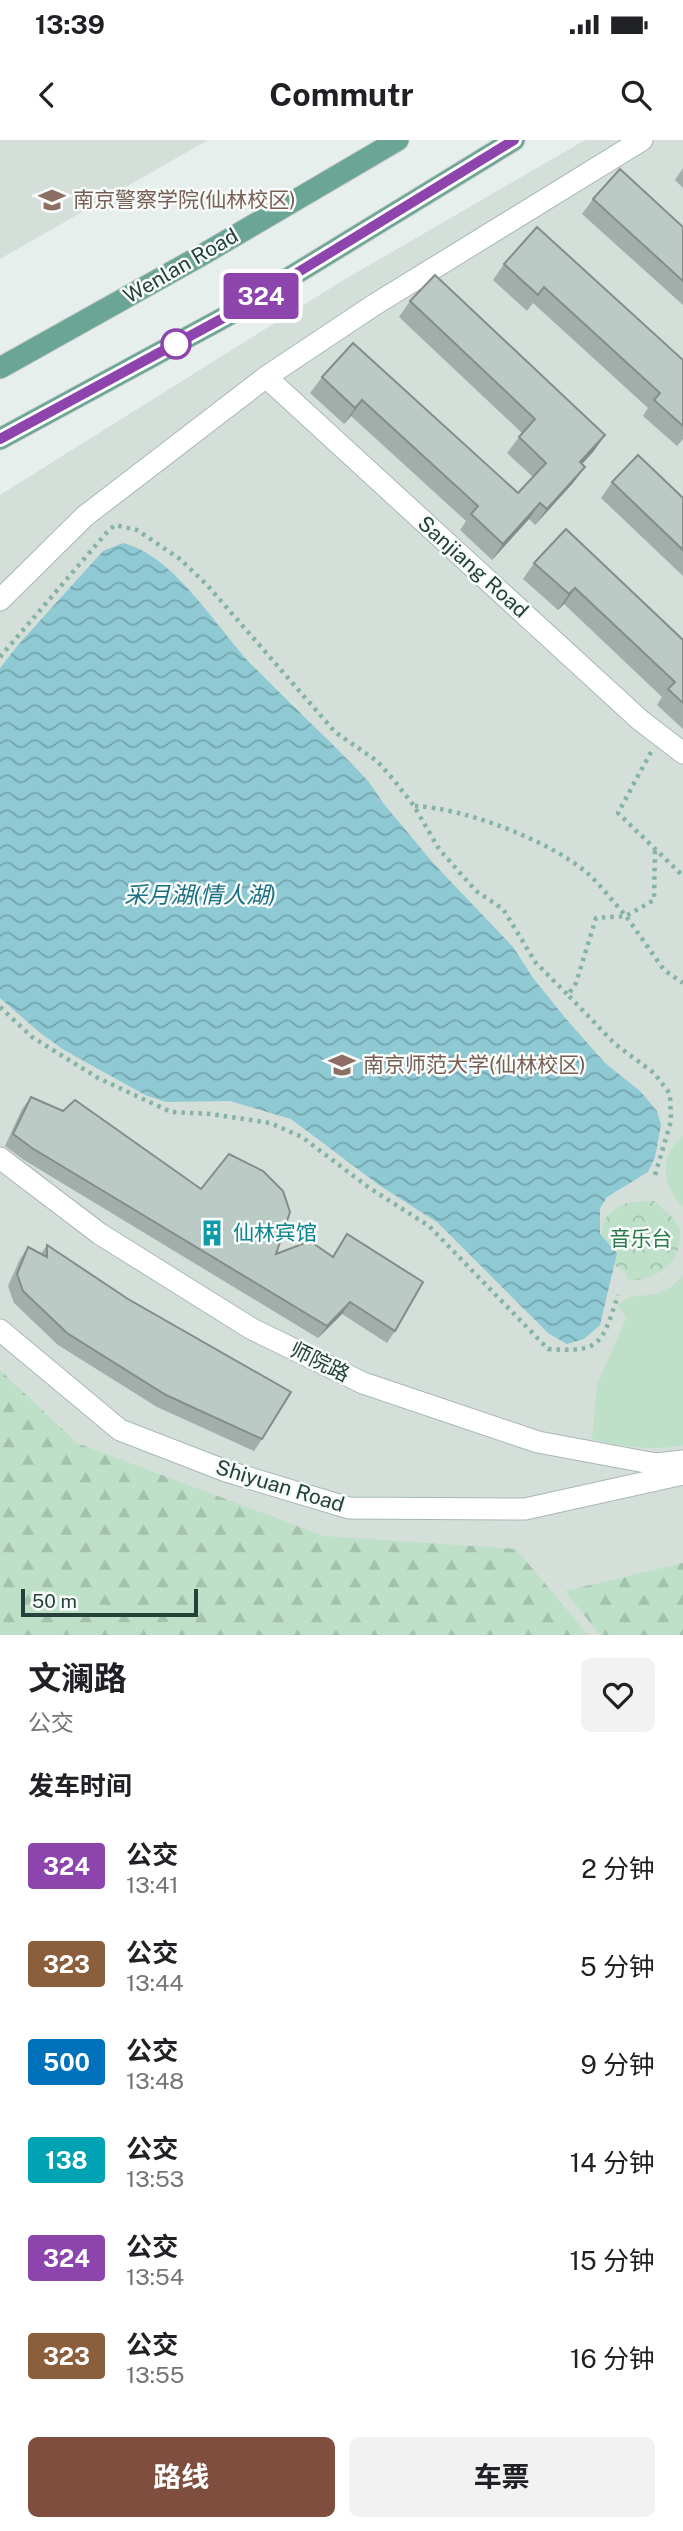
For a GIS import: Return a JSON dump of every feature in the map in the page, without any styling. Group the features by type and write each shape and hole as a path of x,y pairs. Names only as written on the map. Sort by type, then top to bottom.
{"main road":[{"name":"Wenlan Road","path":"0,368 202,255 398,140"},
{"path":"0,439 225,317 514,140"}],"street":[{"path":"0,600 85,516 266,377 374,305 642,140"},
{"name":"Sanjiang Road","path":"266,377 640,720 683,753"},
{"name":"师院路","path":"0,1158 100,1234 240,1322 363,1382 538,1442 656,1464 683,1461"},
{"name":"Shiyuan Road","path":"0,1330 120,1430 226,1471 349,1508 525,1509 683,1474"}],"path":[{"path":"0,657 115,525 137,530 180,559 271,656 335,732 377,761 414,806 439,849 476,891 503,909 536,963 615,1044 654,1073 670,1094 671,1121 655,1175"},
{"path":"660,735 618,813 683,876"},
{"path":"414,806 434,807 530,837 585,872 626,916 664,970 683,983"},
{"path":"568,995 576,983 596,918 626,916 654,900 655,849"},
{"path":"0,1007 32,1037 98,1078 171,1112 211,1114 270,1124 302,1137 368,1187 429,1226 548,1349 586,1349 597,1343 606,1333 618,1295"}],"shaded area":[{"name":"南京警察学院(仙林校区)","path":"0,140 208,140 0,259"},
{"name":"南京师范大学(仙林校区)","path":"585,140 683,140 683,1635 0,1635 0,495 342,281"}],"green space":[{"path":"683,1136 683,1207 670,1190 666,1171 670,1152"},
{"name":"音乐台","path":"655,1201 670,1215 680,1231 677,1253 657,1274 628,1280 625,1271 609,1259 604,1250 601,1231 604,1222 609,1214 622,1205"},
{"path":"683,1276 683,1445 648,1448 592,1439 597,1384 627,1317 617,1306 631,1297 663,1291"},
{"path":"0,1370 77,1443 324,1536 516,1549 588,1635 0,1635"},
{"path":"683,1563 683,1635 600,1635 565,1591"}],"water":[{"name":"采月湖(情人湖)","path":"123,543 161,563 178,579 256,669 369,782 434,864 513,947 533,978 567,1020 605,1063 640,1091 657,1111 661,1125 655,1157 648,1172 607,1197 600,1208 600,1234 617,1253 600,1325 584,1339 567,1344 548,1333 438,1223 379,1185 291,1119 230,1101 166,1102 145,1095 64,1050 0,998 0,668 103,551"}],"building":[{"path":"620,169 683,227 683,281 593,199"},
{"path":"537,227 683,360 683,426 654,400 660,393 544,287 538,295 504,264"},
{"path":"435,275 605,435 580,462 585,467 547,509 540,503 503,544 471,514 478,506 362,400 355,408 322,377 353,343 518,493 546,463 519,437 535,419 410,301"},
{"path":"638,455 683,498 683,550 612,482"},
{"path":"566,529 683,640 683,703 668,689 675,682 575,588 569,594 534,563"},
{"name":"仙林宾馆","path":"31,1097 63,1111 75,1100 201,1189 229,1154 263,1171 283,1191 290,1212 276,1254 310,1241 333,1257 347,1234 423,1282 395,1331 350,1302 327,1326 13,1134"},
{"path":"47,1245 128,1299 291,1392 262,1439 166,1395 67,1333 23,1291 17,1274 28,1247 47,1257"}],"bus line":[{"name":"324","path":"0,439 225,317 514,140"}],"place":[{"name":"南京警察学院(仙林校区)","path":"52,200"},
{"name":"南京师范大学(仙林校区)","path":"342,1065"},
{"name":"仙林宾馆","path":"212,1233"}]}
